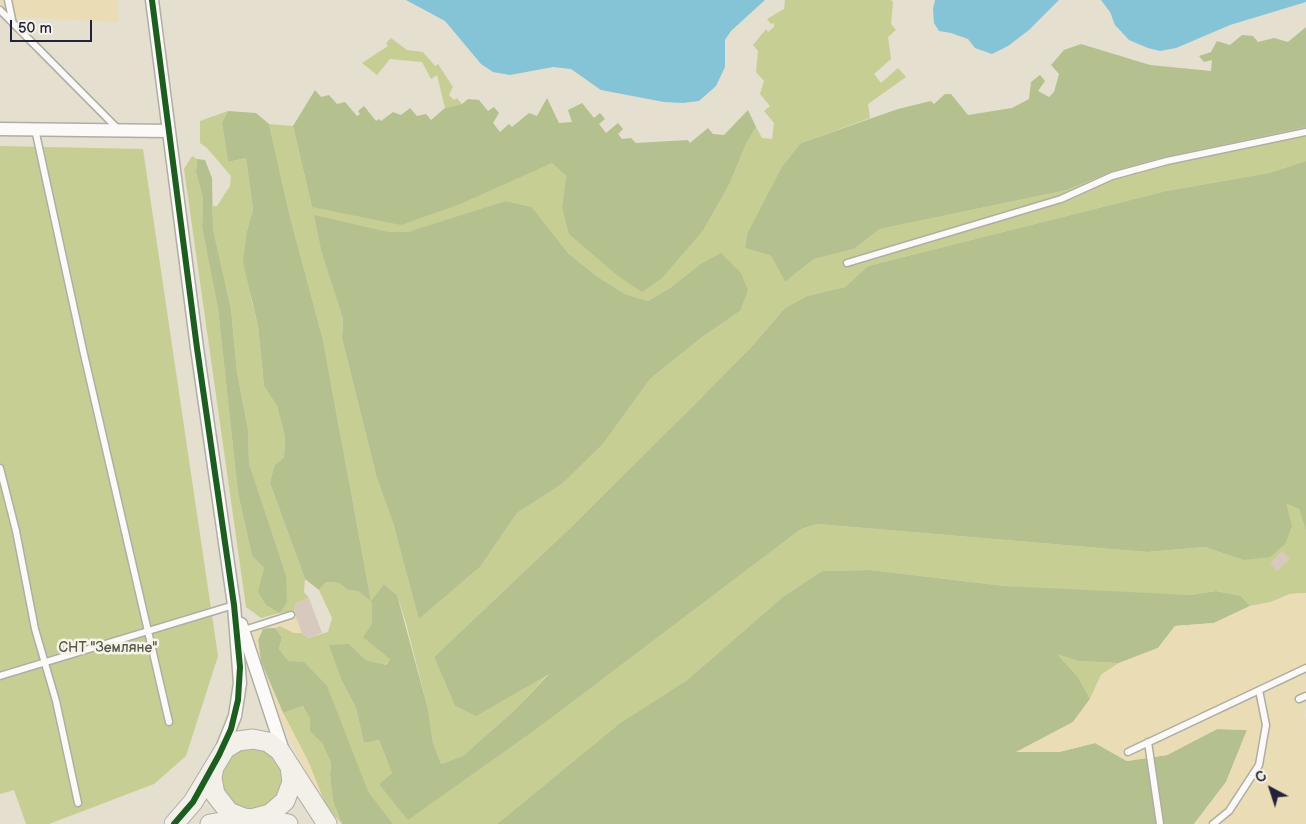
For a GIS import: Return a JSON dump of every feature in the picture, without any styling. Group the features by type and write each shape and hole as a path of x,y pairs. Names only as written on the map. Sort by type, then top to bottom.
{"street":[{"path":"152,0 197,348 234,605 240,667 238,700 233,723 217,759 193,802 174,824"},
{"path":"0,129 169,131"},
{"path":"210,824 270,814 285,801 292,782 287,760 234,605"},
{"path":"288,824 247,818 230,812 218,801 212,778 217,759 231,745 253,739 275,746 287,760 327,824"}],"lane":[{"path":"8,0 14,25"},
{"path":"0,10 119,130"},
{"path":"35,129 83,350 169,722"},
{"path":"847,263 1061,199 1112,176 1167,161 1306,132"},
{"path":"0,468 44,662 56,701 78,803"},
{"path":"0,676 234,605"},
{"path":"244,630 291,615"},
{"path":"1128,752 1306,668"},
{"path":"1213,824 1229,811 1259,765 1266,725 1259,690"},
{"path":"1299,699 1306,696"},
{"path":"1148,742 1160,824"}],"green space":[{"path":"785,0 891,0 893,2 891,24 896,30 888,37 891,59 874,74 881,83 898,68 906,77 868,104 870,118 801,143 747,234 745,248 771,256 785,282 814,259 854,249 880,229 1067,190 1111,172 1165,157 1306,127 1306,161 1269,173 1166,191 868,266 845,287 807,296 785,308 755,343 699,400 568,530 434,657 455,706 475,715 550,672 517,708 463,756 441,764 433,743 428,709 406,623 397,595 384,584 372,602 372,624 390,659 385,665 366,660 349,644 342,681 356,708 364,743 379,740 392,773 379,784 489,760 550,719 801,529 817,524 1147,552 1205,547 1243,560 1286,502 1299,509 1306,531 1306,593 1290,594 1271,602 1250,606 1241,596 1216,591 1190,595 1099,592 1005,586 870,570 822,571 784,596 687,680 620,723 497,824 393,824 368,791 352,755 279,649 282,637 275,628 280,626 294,633 302,633 308,638 328,632 332,618 319,590 326,582 339,583 348,590 358,591 371,601 323,340 290,217 269,124 293,126 312,207 508,181 552,163 566,176 562,207 704,229 730,183 746,144 756,127 762,138 772,139 774,123 764,111 770,106 760,94 764,81 756,72 758,51 753,45 766,29 768,32 774,27 774,23 771,24 767,19 784,9","holes":["506,201 532,207 569,254 598,277 625,294 648,301 670,288 699,265 740,311 701,338 650,379 603,444 562,484 517,513 480,567 420,618 394,526 376,475 342,338 343,319 322,254 388,232 408,232 432,226"]},
{"path":"1306,27 1306,127 1165,157 1111,172 1067,190 880,229 854,249 814,259 785,282 771,256 745,248 747,234 782,167 801,143 898,109 931,101 934,104 945,94 951,94 968,115 1012,108 1029,99 1031,82 1040,75 1045,81 1038,91 1049,97 1054,92 1059,74 1051,65 1064,50 1081,44 1150,65 1211,71 1212,60 1204,62 1199,56 1211,52 1217,41 1230,45 1242,35 1253,36 1258,42 1274,38 1288,42"},
{"path":"391,38 407,50 423,52 435,66 438,64 453,87 449,95 454,100 457,98 462,104 445,108 437,75 431,79 422,62 390,59 377,75 362,63 388,46 386,43"},
{"path":"315,90 321,97 329,95 337,104 345,102 357,116 360,114 358,111 364,106 376,121 379,119 381,121 393,112 401,115 410,108 417,116 426,114 431,120 445,108 462,104 468,99 479,100 488,111 494,107 499,113 493,123 500,132 509,124 512,127 529,113 537,116 547,98 559,123 572,122 568,110 582,103 594,118 600,113 605,119 599,124 606,133 618,123 623,129 618,134 622,139 631,138 636,143 688,140 690,143 708,128 713,134 724,135 748,110 756,127 746,144 730,183 704,229 662,278 642,292 618,276 569,234 562,207 566,176 552,163 460,204 401,225 312,207 293,126"},
{"path":"228,111 222,123 228,162 246,158 253,209 247,231 251,298 258,326 264,386 277,406 285,437 284,457 274,466 270,483 305,579 304,592 309,598 296,603 294,612 280,613 261,618 246,607 184,169 192,156 197,159 196,172 203,199 202,227 218,309 238,493 252,556 264,568 262,578 286,575 249,463 248,429 237,372 231,309 213,229 213,206 217,206 230,186 231,176 207,148 200,143 200,121"},
{"path":"228,111 256,113 269,124 290,217 323,340 371,601 384,584 397,595 428,709 433,743 441,764 463,756 517,708 549,674 476,716 455,706 434,657 568,530 699,400 755,343 785,308 807,296 845,287 868,266 1166,191 1269,173 1306,161 1306,531 1299,509 1286,503 1292,526 1285,544 1270,557 1243,560 1205,547 1147,552 817,524 801,529 550,719 408,820 379,784 392,773 379,740 364,743 356,708 342,681 329,645 349,644 366,660 386,665 390,659 363,637 372,624 372,602 358,591 348,590 339,583 326,582 319,590 305,579 270,483 274,466 284,457 285,437 277,406 264,386 258,326 243,262 247,231 253,209 246,158 228,162 222,123"},
{"name":"СНТ \"Земляне\"","path":"0,146 143,149 218,656 186,756 154,784 49,824 26,824 14,790 0,794"},
{"path":"197,159 205,160 212,178 213,229 231,309 237,372 248,429 249,463 286,575 287,602 280,613 266,605 258,592 264,568 252,556 238,493 218,309 202,227 203,199 196,172"},
{"path":"506,201 532,207 569,254 598,277 625,294 648,301 670,288 699,265 721,253 741,273 748,290 740,311 701,338 650,379 603,444 562,484 517,513 480,567 419,619 394,526 376,475 342,338 343,319 322,254 314,215 388,232 408,232"},
{"path":"870,570 1005,586 1190,595 1216,591 1241,596 1250,606 1214,623 1175,626 1158,648 1119,663 1079,661 1057,654 1078,677 1090,699 1073,722 1017,752 1059,752 1095,743 1127,761 1167,755 1217,729 1247,730 1226,782 1194,824 497,824 620,723 687,680 784,596 822,571"},
{"path":"263,628 275,628 282,637 279,649 288,661 304,662 327,686 368,791 393,824 342,824 333,801 330,775 331,763 322,743 310,731 310,719 303,706 283,713 261,662 258,640"},
{"path":"1056,653 1079,661 1119,663 1101,675 1090,699 1078,677"},
{"path":"303,706 310,719 311,731 322,743 331,763 330,775 333,801 342,824 327,808 308,761 283,713"},
{"path":"252,748 269,753 274,757 278,762 283,779 278,796 274,801 269,805 252,810 235,805 230,801 226,796 221,779 226,762 230,757 235,753"}],"sand":[{"path":"0,0 117,0 119,22 0,16"},
{"path":"1306,593 1306,710 1302,712 1306,720 1306,824 1194,824 1226,782 1247,730 1217,729 1167,755 1127,761 1095,743 1059,752 1016,752 1073,722 1090,699 1101,675 1119,663 1158,648 1175,626 1214,623 1250,606 1271,602 1290,594"},
{"path":"296,617 302,633 294,633 280,626 263,629 258,640 261,662 283,713 308,761 327,808 307,775 278,715 262,670 252,631"}],"water":[{"path":"406,0 765,0 731,31 725,40 725,67 716,86 699,101 683,103 664,102 601,90 571,69 553,67 510,75 493,72 481,64 445,21"},
{"path":"935,0 1059,0 1029,30 1008,46 992,54 975,48 968,39 939,31 934,23 933,9"},
{"path":"1101,0 1306,0 1306,2 1230,25 1176,48 1160,51 1129,40 1115,25 1110,12"}],"building":[{"path":"1282,551 1290,559 1277,571 1270,563"},
{"path":"309,598 322,633 308,638 302,633 294,612 296,603"}],"cycle path":[{"path":"152,0 197,348 234,605 240,667 238,700 231,729 193,802 174,824"}]}
